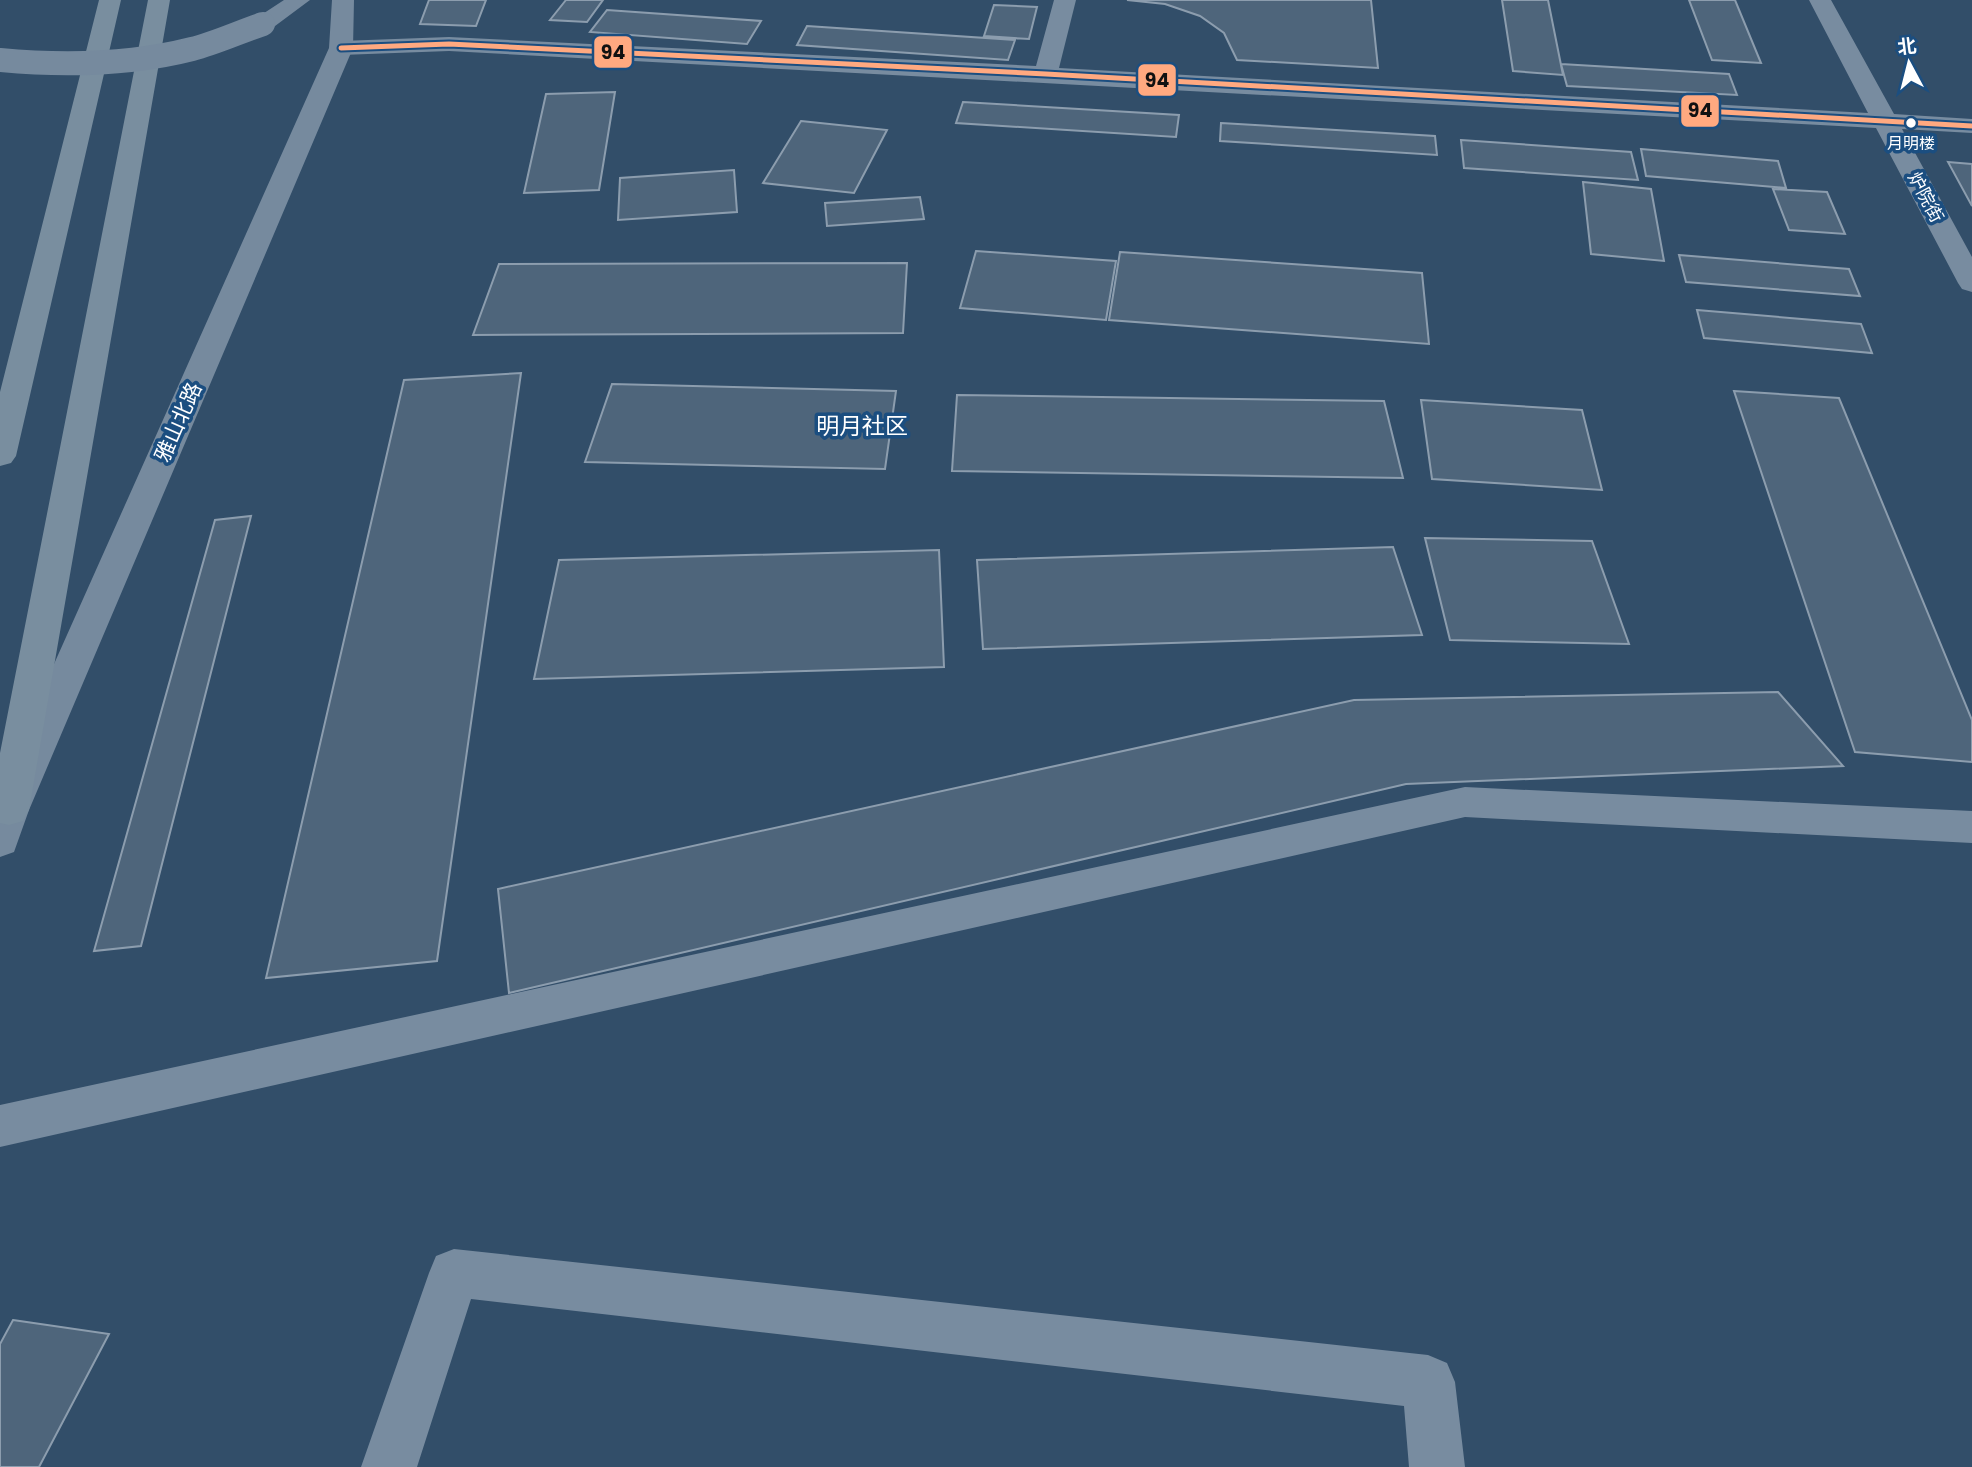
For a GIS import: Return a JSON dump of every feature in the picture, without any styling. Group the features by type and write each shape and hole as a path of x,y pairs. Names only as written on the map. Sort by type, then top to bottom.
{"highway":[{"path":"0,456 110,0"},
{"path":"5,826 159,0"}],"main road":[{"path":"0,60 44,65 135,61 194,49 263,24 299,0"},
{"name":"雅山北路","path":"5,826 341,48 343,0"}],"street":[{"path":"1046,74 1065,0"},
{"name":"炉院街","path":"1820,0 1972,283"},
{"path":"341,48 449,44 1046,74 1972,126"},
{"path":"0,1126 1465,802 1972,827"},
{"path":"388,1467 454,1273 1428,1381 1437,1467"}],"building":[{"path":"429,0 486,0 476,26 420,24"},
{"path":"566,0 603,0 587,22 550,20"},
{"path":"1127,0 1371,0 1378,68 1237,60 1224,33 1200,16 1165,4"},
{"path":"1502,0 1548,0 1563,75 1513,71"},
{"path":"1689,0 1735,0 1761,63 1712,60"},
{"path":"994,5 1037,7 1029,39 984,36"},
{"path":"607,10 761,21 747,44 590,32"},
{"path":"807,26 1015,40 1008,60 797,45"},
{"path":"1561,64 1729,74 1737,95 1567,86"},
{"path":"615,92 599,190 524,193 546,94"},
{"path":"963,102 1179,115 1176,137 956,123"},
{"path":"801,121 887,130 854,193 763,183"},
{"path":"1221,123 1435,136 1437,155 1220,141"},
{"path":"1461,140 1631,152 1638,180 1464,168"},
{"path":"1641,149 1778,161 1786,188 1646,176"},
{"path":"1948,162 1972,164 1972,206"},
{"path":"734,170 737,212 618,220 620,178"},
{"path":"1583,182 1651,189 1664,261 1591,254"},
{"path":"1773,189 1827,192 1845,234 1789,230"},
{"path":"920,197 924,219 827,226 825,203"},
{"path":"976,251 1116,261 1106,320 960,308"},
{"path":"1120,252 1422,273 1429,344 1109,320"},
{"path":"1679,255 1849,269 1860,296 1686,282"},
{"path":"907,263 903,333 473,335 499,264"},
{"path":"1697,310 1861,324 1872,353 1704,338"},
{"path":"521,373 437,961 266,978 404,380"},
{"path":"612,384 896,391 885,469 585,462"},
{"path":"1734,391 1839,398 1972,720 1972,762 1855,752"},
{"path":"957,395 1384,401 1403,478 952,471"},
{"path":"1421,400 1582,410 1602,490 1432,479"},
{"path":"251,516 141,946 94,951 215,520"},
{"path":"1425,538 1592,541 1629,644 1450,640"},
{"path":"1393,547 1422,635 983,649 977,560"},
{"path":"939,550 944,667 534,679 559,560"},
{"path":"1778,692 1843,766 1406,784 509,993 498,889 1354,700"},
{"path":"13,1320 109,1334 39,1467 0,1467 0,1344"}],"transit line":[{"name":"94","path":"341,48 449,44 1046,74 1972,126"}],"place":[{"name":"月明楼","path":"1911,123"}],"district":[{"name":"明月社区","path":"862,426"}]}
